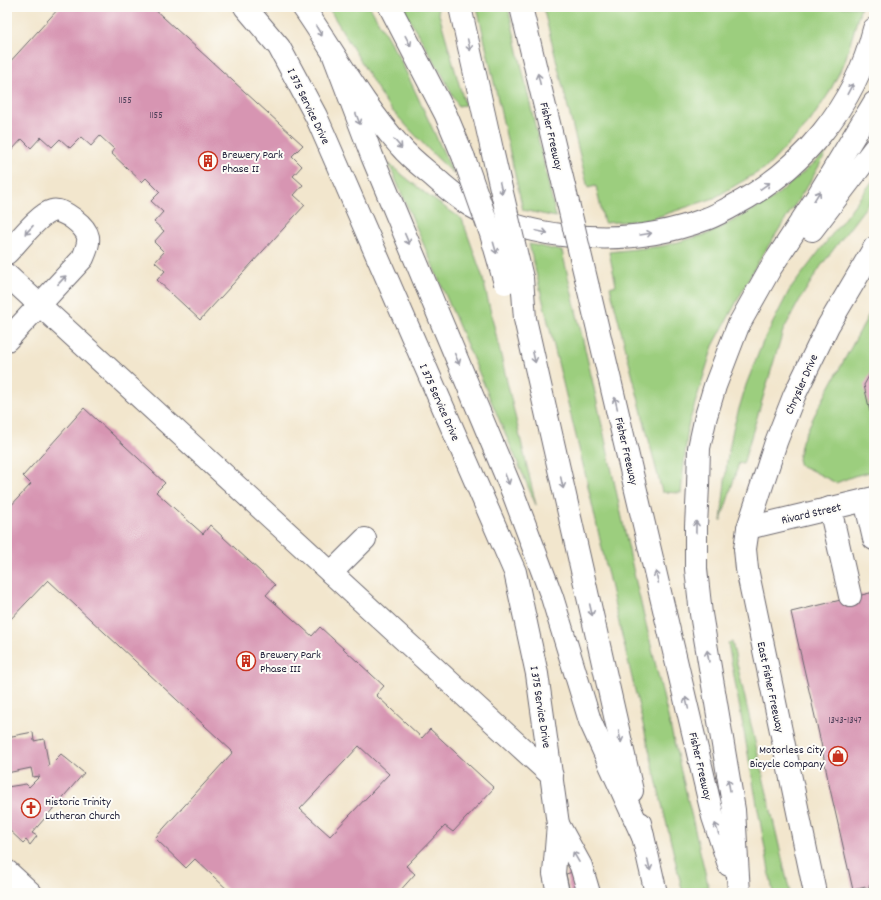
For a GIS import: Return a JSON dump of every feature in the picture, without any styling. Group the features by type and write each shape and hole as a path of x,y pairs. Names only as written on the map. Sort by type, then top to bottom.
{"main road":[{"name":"I 375 Service Drive","path":"245,7 279,47 316,116 514,572 537,674 552,776 558,824 554,874 558,893"},
{"path":"303,7 334,56 378,119 399,146 439,182 470,205 500,220 530,229 561,235 608,238 630,237 656,233 707,219 749,198 769,184 804,154 822,134 837,113 863,64 874,29"},
{"path":"390,7 443,108 464,158 491,234 514,280"},
{"path":"460,7 492,150 514,280 525,319 656,893"},
{"name":"Fisher Freeway","path":"521,7 713,817 738,893"},
{"path":"334,56 372,156 513,493 552,597 590,721 643,837"},
{"path":"738,893 734,810 702,622 696,569 699,448 706,416 726,356 738,326 767,275 817,197 874,103"},
{"path":"698,486 710,450 716,420 725,389 739,353 762,303 796,250 874,149"},
{"path":"7,253 44,214 54,210 64,212 78,222 88,235 88,247 83,258 7,340"},
{"name":"Chrysler Drive","path":"748,528 776,442 794,396 828,326 874,248"},
{"path":"7,275 552,776"},
{"path":"870,499 874,539"},
{"name":"Rivard Street","path":"748,528 870,499"},
{"path":"830,508 850,596"},
{"name":"East Fisher Freeway","path":"748,528 745,549 747,569 815,893"},
{"path":"331,573 365,539"},
{"name":"I 375 Service Drive","path":"558,824 581,866 589,893"},
{"path":"7,871 31,893"}],"green space":[{"path":"328,7 370,7 401,61 453,173 387,105"},
{"path":"402,7 437,7 465,105 458,106 443,76"},
{"path":"477,7 508,7 556,217 523,210"},
{"path":"543,7 861,7 845,61 829,93 809,123 767,167 714,198 648,220 604,223 596,186 588,188"},
{"path":"827,152 811,180 758,262 713,346 688,426 681,493 662,492 610,287 616,285 609,252 663,246 711,233 771,200"},
{"path":"389,164 430,197 462,219 482,275 536,505"},
{"path":"874,179 874,196 821,266 799,301 783,331 743,464 739,463 721,521 727,461 733,429 746,385 762,344 789,291"},
{"path":"529,244 562,251 592,379 635,578 710,893 683,893 585,473"},
{"path":"874,305 874,471 854,476 836,483 800,466 798,459 802,441 815,414"},
{"path":"732,642 790,893 773,893 728,643"}],"building":[{"name":"Brewery Park Phase II","path":"60,7 152,7 303,145 292,156 302,166 293,176 303,185 294,195 305,205 200,320 157,280 165,271 155,262 164,252 154,242 164,231 154,222 163,212 151,201 160,192 146,178 142,182 111,153 114,149 100,136 91,146 81,137 70,148 60,139 52,147 41,137 31,148 22,139 12,150 7,145 7,65"},
{"path":"874,367 874,412 870,412 864,385"},
{"name":"Brewery Park Phase III","path":"84,408 165,483 156,492 203,534 210,525 275,585 266,595 312,636 320,627 384,686 376,695 422,738 430,729 494,788 453,832 445,826 406,866 415,874 398,893 231,893 195,859 186,868 155,838 233,752 48,580 7,623 7,510 31,484 23,476","holes":["359,746 389,774 330,836 300,809"]},
{"path":"874,592 874,885 853,890 791,612"},
{"name":"Historic Trinity Lutheran Church","path":"33,732 34,741 44,739 49,766 61,754 84,773 32,833 37,836 30,845 26,840 23,843 7,828 7,787 26,784 29,787 40,776 33,777 31,768 7,773 7,737"},
{"path":"576,871 581,893 570,893 566,874"}],"place":[{"name":"Brewery Park Phase II","path":"208,161"},
{"name":"Brewery Park Phase III","path":"246,661"},
{"name":"Motorless City Bicycle Company","path":"838,756"},
{"name":"Historic Trinity Lutheran Church","path":"31,808"}]}
